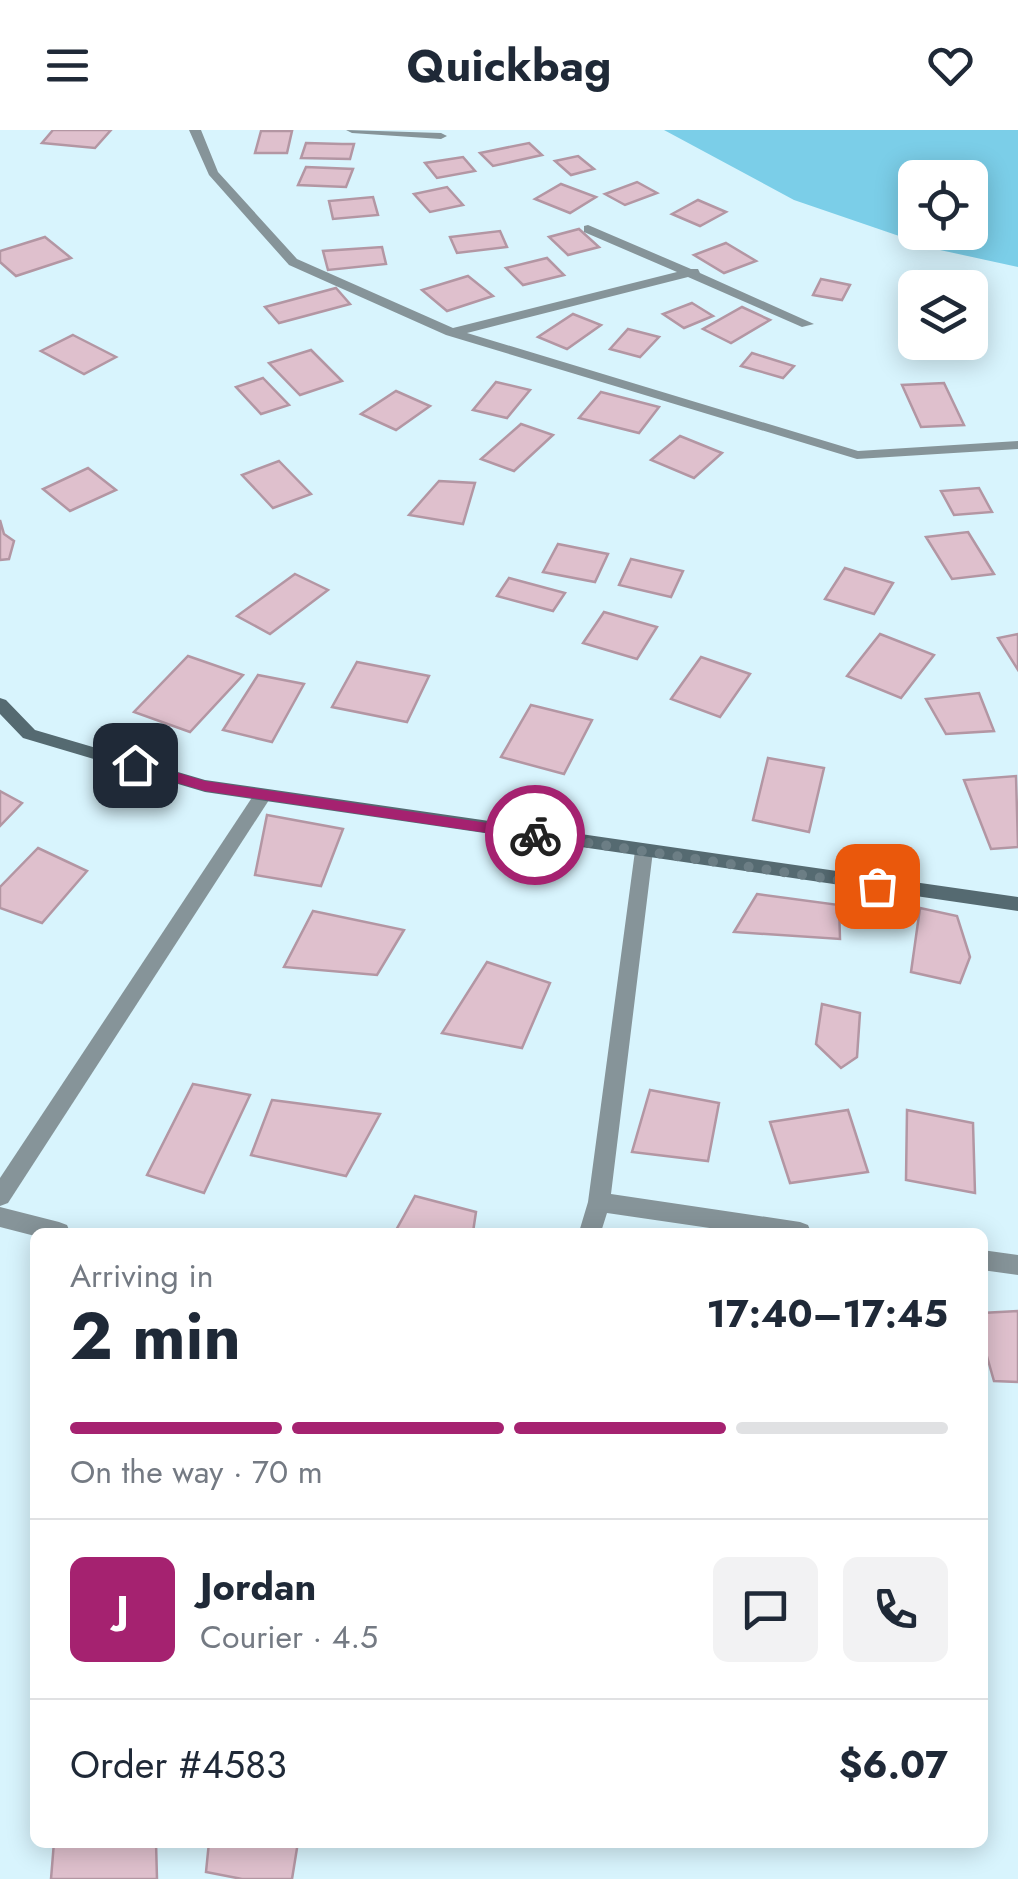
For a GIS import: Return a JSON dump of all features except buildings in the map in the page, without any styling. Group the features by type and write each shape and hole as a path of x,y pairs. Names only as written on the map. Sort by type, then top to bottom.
{"street":[{"path":"195,130 213,173 293,262 451,332 857,455 1018,445"},
{"path":"352,130 442,136"},
{"path":"588,229 807,324"},
{"path":"451,332 694,272"},
{"path":"0,704 29,734 205,786 1018,904"},
{"path":"0,1196 263,795"},
{"path":"591,1228 599,1202 644,851"},
{"path":"599,1202 773,1228"},
{"path":"0,1217 43,1228"},
{"path":"988,1261 1018,1265"}],"shaded area":[{"path":"664,130 1018,130 1018,267 940,250 988,250 988,160 898,160 898,236 794,200"}],"way so far":[{"path":"535,835 877,886"}],"route":[{"path":"135,765 205,786 535,835"}]}
